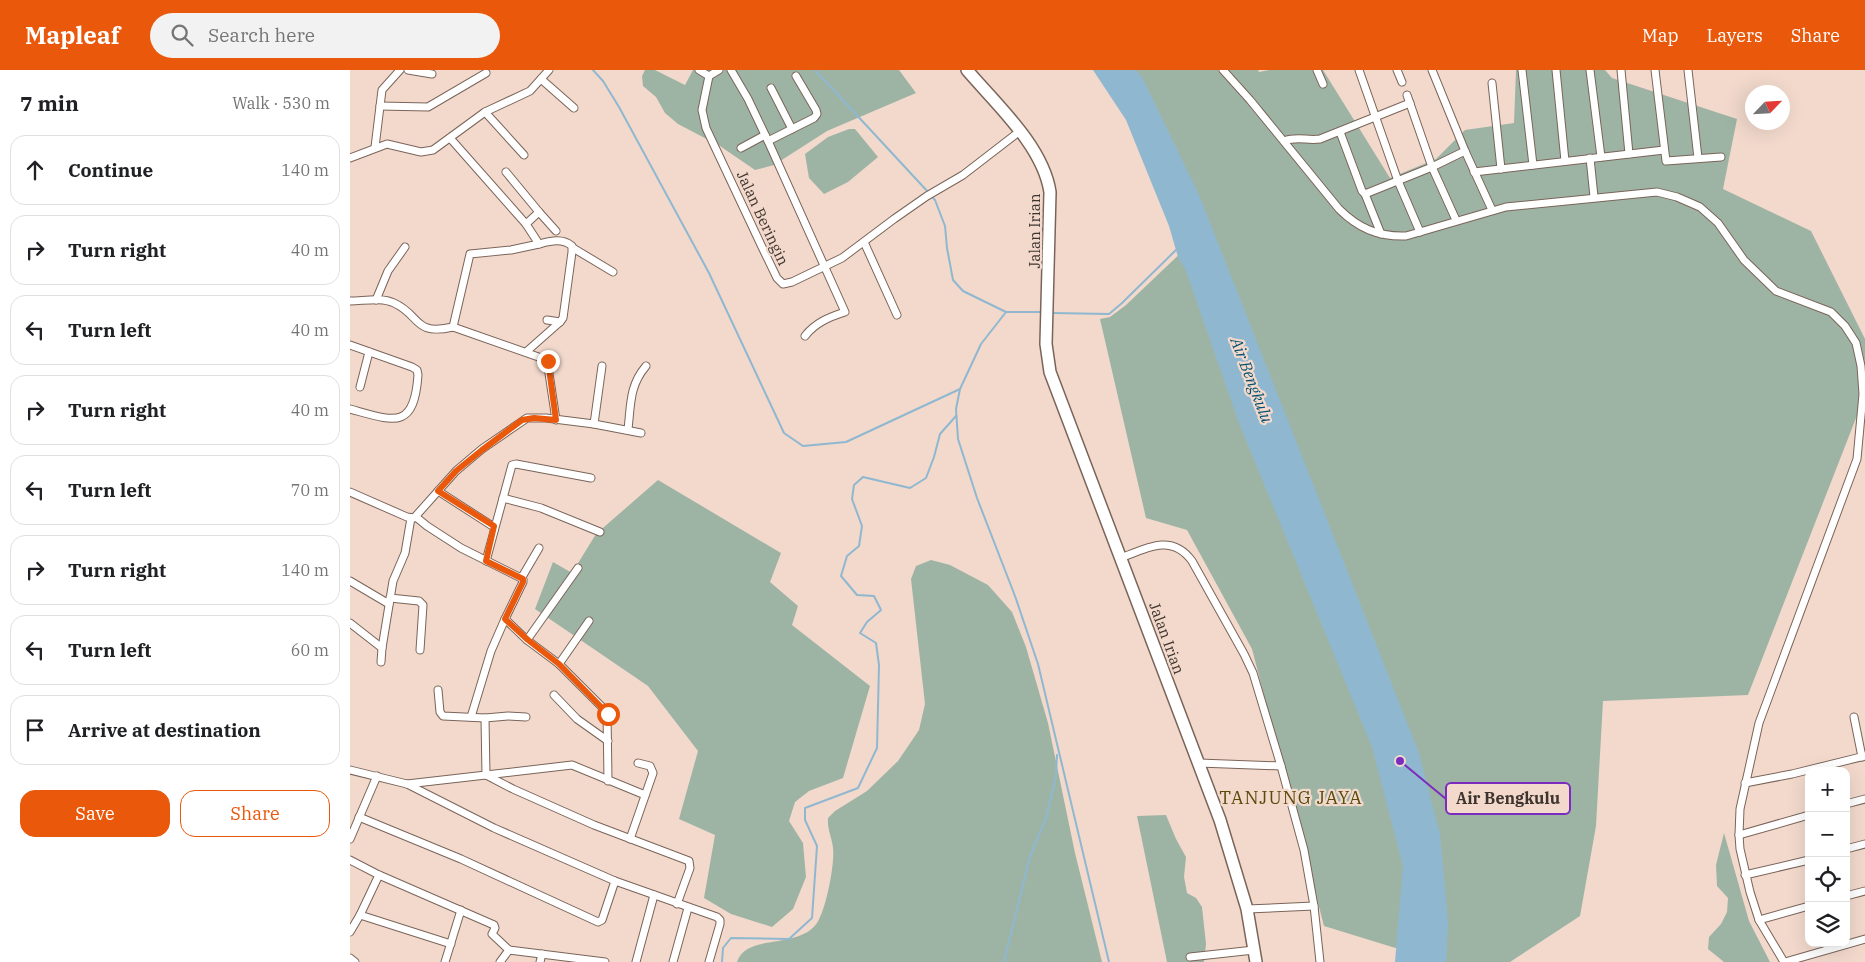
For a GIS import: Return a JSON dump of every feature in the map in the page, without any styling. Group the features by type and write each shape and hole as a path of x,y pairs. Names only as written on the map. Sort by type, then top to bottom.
{"main road":[{"name":"Jalan Irian","path":"967,70 1020,131 1041,163 1048,182 1050,208 1046,344 1050,372 1174,702 1199,763 1235,864 1247,909 1255,956"}],"street":[{"path":"375,147 383,88 400,70"},
{"path":"408,70 432,74"},
{"path":"350,158 375,147 391,144 421,152 433,150 484,112 524,94 549,70"},
{"path":"699,70 709,76 719,70"},
{"path":"731,70 767,138 845,312 812,326 805,336"},
{"path":"1223,70 1349,220 1368,231 1398,236 1420,232 1492,210 1594,197 1657,192 1677,196 1700,207 1718,224 1733,247 1776,291 1831,312 1845,326 1856,343 1861,366 1863,394 1857,459 1759,724 1745,783 1738,834 1745,875 1759,920 1784,962 1865,939"},
{"path":"1317,70 1322,84"},
{"path":"1359,70 1398,181 1420,232"},
{"path":"1397,70 1402,82"},
{"path":"1432,70 1465,151 1492,210"},
{"path":"1522,70 1533,165"},
{"path":"1556,70 1565,161"},
{"path":"1590,70 1600,157"},
{"path":"1621,70 1630,154"},
{"path":"1655,70 1666,161 1721,156"},
{"path":"1688,70 1698,158"},
{"path":"380,106 428,107 486,73"},
{"name":"Jalan Beringin","path":"709,76 703,104 703,121 777,278 785,284 825,268 842,258 894,219 964,175 1020,131"},
{"path":"741,148 792,129 814,118 817,114 816,110 796,76"},
{"path":"541,79 574,108"},
{"path":"1492,83 1502,169"},
{"path":"771,88 792,129"},
{"path":"1407,95 1432,167 1456,220"},
{"path":"1284,141 1299,138 1312,141 1320,139 1410,103"},
{"path":"484,112 524,156"},
{"path":"1340,132 1362,191 1381,234"},
{"path":"450,138 526,224 539,244"},
{"path":"1474,172 1664,150"},
{"path":"1364,194 1432,167 1465,151"},
{"path":"1590,158 1594,197"},
{"path":"506,172 556,232"},
{"path":"526,224 539,212"},
{"path":"452,327 470,254 511,250 550,241 559,241 568,243 612,272"},
{"path":"864,242 898,315"},
{"path":"376,300 388,271 405,247"},
{"path":"526,352 560,322 563,316 573,248"},
{"path":"350,301 376,300 388,302 397,305 428,329 440,330 452,327 548,361 556,420"},
{"path":"547,320 560,322"},
{"path":"350,345 408,365 417,370 418,377 415,401 406,414 394,420 350,409"},
{"path":"360,387 369,352"},
{"path":"594,424 602,366"},
{"path":"628,429 633,386 646,366"},
{"path":"381,662 393,581 405,553 414,517 468,460 522,420 534,418 594,424 641,433"},
{"path":"486,561 510,469 514,465 568,472 591,478"},
{"path":"438,491 494,526"},
{"path":"350,492 414,517 461,548 522,577"},
{"path":"503,498 541,508 600,532"},
{"path":"1121,558 1163,544 1178,548 1188,555 1249,664 1281,766 1302,843 1314,906 1320,962"},
{"path":"471,717 491,651 523,582 522,577 539,548"},
{"path":"528,640 578,568"},
{"path":"350,581 390,601 419,601 423,605 420,650"},
{"path":"505,619 559,664 607,712 608,781"},
{"path":"559,664 589,621"},
{"path":"350,623 382,648"},
{"path":"438,690 440,712 442,715 485,718 526,717"},
{"path":"554,695 577,719 608,741"},
{"path":"1745,783 1864,757 1854,717"},
{"path":"485,718 486,775"},
{"path":"630,839 653,774 650,766 638,763"},
{"path":"1199,763 1281,766"},
{"path":"407,784 572,765 645,795"},
{"path":"350,770 407,784 494,828 615,881 712,915 720,920 709,962"},
{"path":"486,775 513,789 630,839 689,861 690,868 677,904"},
{"path":"350,839 377,776"},
{"path":"1850,803 1865,799"},
{"path":"1738,834 1805,816"},
{"path":"359,817 461,859 598,922 602,920 615,881"},
{"path":"1850,848 1865,844"},
{"path":"350,860 379,875 495,926 492,934 509,950 541,958 601,962"},
{"path":"1745,875 1805,861"},
{"path":"350,932 379,875"},
{"path":"1850,895 1865,890"},
{"path":"636,962 654,895"},
{"path":"1247,909 1314,906"},
{"path":"1759,920 1805,907"},
{"path":"674,962 688,908"},
{"path":"445,962 461,910"},
{"path":"360,915 451,944"},
{"path":"500,962 509,950"},
{"path":"1190,957 1255,956"},
{"path":"350,958 355,962"}],"green space":[{"path":"645,70 655,70 685,85 693,70 899,70 916,93 827,131 774,165 755,170 720,146 678,124 665,113 656,97 643,86 642,76"},
{"path":"1120,70 1258,70 1259,72 1269,70 1323,70 1390,178 1436,159 1465,130 1514,123 1516,70 1605,70 1612,78 1737,119 1723,189 1811,231 1865,339 1865,395 1748,695 1603,701 1596,826 1580,916 1510,962 1441,962 1324,926 1252,649 1187,530 1146,518 1100,319 1110,317 1126,305 1187,247"},
{"path":"849,129 855,129 878,157 848,182 824,194 809,178 805,154 828,137"},
{"path":"658,480 781,553 770,582 798,606 792,625 870,686 843,778 809,791 795,802 789,821 803,843 806,877 793,909 772,927 731,914 704,898 715,835 679,819 698,751 648,686 535,609 553,562 572,573 596,534"},
{"path":"931,560 950,565 988,585 1012,612 1026,647 1048,723 1075,853 1102,962 737,962 742,953 751,947 798,936 808,931 817,923 827,898 833,865 833,848 828,818 835,811 867,791 898,761 919,730 925,704 911,579 916,566"},
{"path":"1166,815 1186,857 1184,877 1187,893 1196,898 1202,907 1206,944 1204,962 1167,962 1137,816"},
{"path":"1724,833 1749,921 1770,962 1724,962 1708,949 1709,937 1721,924 1727,912 1728,898 1717,886 1716,865"}],"water":[{"path":"1093,70 1136,70 1143,79 1199,195 1419,753 1440,834 1448,923 1446,962 1395,962 1403,866 1372,747 1239,423 1186,271 1178,257 1169,226 1126,120"}],"waterway":[{"path":"593,70 603,81 619,107 709,273 784,433 803,446 846,442 960,389 981,344 1006,312"},
{"path":"815,70 929,193"},
{"path":"932,197 935,200 945,226 953,280 963,291 1006,312 1042,312"},
{"path":"1052,313 1109,314 1176,250"},
{"path":"960,389 956,409 958,439 977,498 1015,596 1038,664 1109,962"},
{"path":"722,962 723,948 731,938 789,939 812,918 817,846 805,820 805,808 858,788 877,748 879,665 876,643 860,633 867,622 881,610 874,596 857,595 841,576 847,556 859,546 862,526 852,499 854,485 863,477 910,488 926,478 940,434 956,416"},
{"path":"1004,962 1030,856 1046,818 1056,776 1057,755"}],"place":[{"name":"Air Bengkulu","path":"1400,761"}],"district":[{"name":"TANJUNG JAYA","path":"1291,797"}],"route":[{"path":"548,361 556,420 527,418 522,420 456,471 438,491 494,526 486,561 522,577 524,581 505,619 559,664 608,714"}]}
